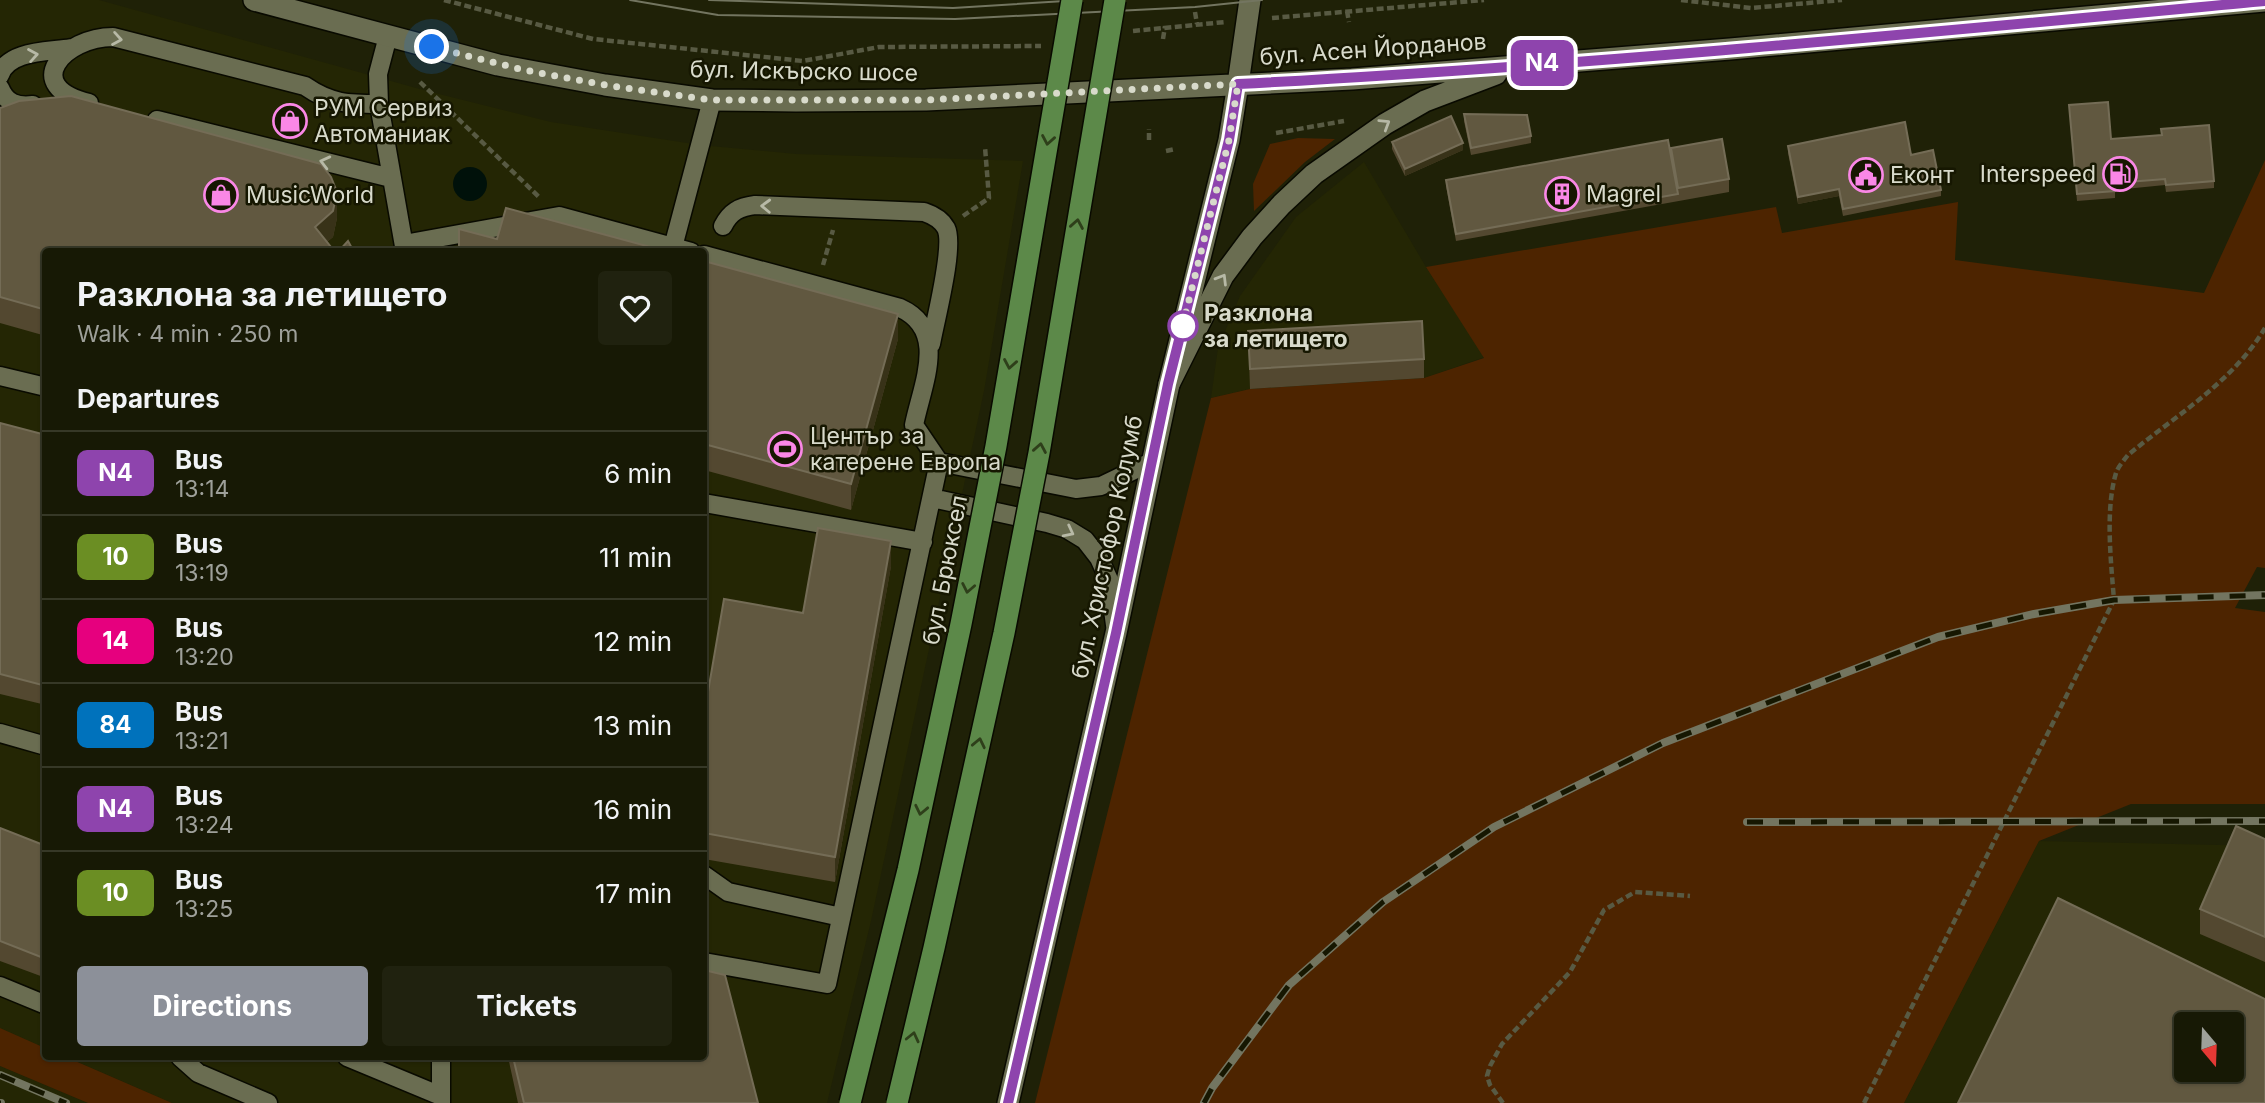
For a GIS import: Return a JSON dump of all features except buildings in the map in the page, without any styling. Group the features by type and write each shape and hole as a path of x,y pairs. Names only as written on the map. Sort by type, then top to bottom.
{"main road":[{"name":"бул. Искърско шосе","path":"254,0 498,65 605,85 712,100 926,100 1238,84"},
{"name":"бул. Брюксел","path":"850,1103 908,870 961,624 999,432 1072,0"},
{"path":"897,1103 1004,633 1039,453 1115,0"},
{"name":"бул. Христофор Колумб","path":"1008,1103 1116,633 1168,384 1229,140 1250,0"},
{"name":"бул. Асен Йорданов","path":"1238,84 1352,79 1730,49 2265,1"},
{"path":"1168,384 1223,276 1259,229 1314,173 1362,138 1425,101 1520,65"}],"lane":[{"path":"388,36 378,75 379,104 404,248 559,216 675,248"},
{"path":"0,75 7,63 16,58 113,37 305,86 323,98 344,104 379,104"},
{"path":"74,47 58,58 54,76 57,85 70,99 110,108"},
{"path":"0,88 5,99 13,104 23,107 33,105"},
{"path":"682,248 712,100"},
{"path":"137,115 391,178"},
{"path":"723,226 727,217 744,206 924,212 933,215 946,228 949,247 914,425 939,462 1076,489 1101,486 1151,462"},
{"path":"707,257 911,313 926,330 929,353"},
{"path":"0,376 42,386"},
{"path":"707,963 827,984 939,462"},
{"path":"932,498 1047,523 1067,529 1085,540 1100,558 1109,580 1116,633"},
{"path":"707,505 923,542"},
{"path":"0,733 42,745"},
{"path":"707,877 728,892 841,917"},
{"path":"0,986 42,1003"},
{"path":"186,1060 198,1073 268,1103"},
{"path":"354,1060 441,1099 441,1060"}],"path":[{"path":"444,0 593,39 803,61 879,47 1054,44"},
{"path":"1314,13 1484,0"},
{"path":"1681,0 1751,9 1843,0"},
{"path":"1321,7 1325,13"},
{"path":"1348,11 1349,22"},
{"path":"1120,33 1199,23 1195,12"},
{"path":"1163,39 1166,26"},
{"path":"420,82 559,216"},
{"path":"1276,133 1356,119"},
{"path":"1149,130 1149,140"},
{"path":"946,228 989,198 985,147"},
{"path":"1166,151 1175,149"},
{"path":"817,286 833,231 827,208"},
{"path":"1864,1103 2113,600 2111,518 2116,471 2128,455 2233,370 2265,328"},
{"path":"1503,1103 1490,1085 1487,1076 1490,1066 1502,1044 1570,972 1604,910 1635,892 1690,896"}],"shaded area":[{"path":"0,0 99,0 427,91 551,122 700,145 796,154 1023,161 984,391 871,921 827,1103 172,1103 73,1060 707,1060 707,248 42,248 42,1047 0,1028"},
{"path":"1298,138 1335,139 1305,162 1254,211 1253,184 1270,144"},
{"path":"2265,160 2265,568 2257,567 2235,608 2265,612 2265,804 2131,804 2039,841 1904,1103 1035,1103 1211,398 1250,389 1424,378 1484,358 1426,267 1776,207 1782,233 1958,202 1955,260 2204,293"},
{"path":"1364,162 1426,267 1485,357 1424,378 1250,389 1211,398 1218,348 1240,296 1296,217"},
{"path":"470,167 482,172 487,184 482,196 470,201 458,196 453,184 458,172"},
{"path":"2039,841 2265,846 2265,1103 1904,1103"},
{"path":"0,1028 42,1047 42,1060 73,1060 172,1103 88,1103 0,1066"},
{"path":"0,1066 88,1103 0,1103"}],"tram line":[{"path":"630,0 718,15 955,19 1195,7 1262,0"},
{"path":"709,0 953,8 1081,0"}],"railway":[{"path":"1204,1103 1212,1088 1289,985 1383,902 1494,827 1663,743 1938,637 2034,614 2114,600 2265,595"},
{"path":"1747,822 2265,821"},
{"path":"0,1075 66,1103"}],"bus line":[{"name":"N4","path":"1008,1103 1116,633 1168,384 1229,140 1238,84 1367,78 1730,49 2265,1"}],"place":[{"name":"РУМ Сервиз Автоманиак","path":"290,121"},
{"name":"Interspeed","path":"2120,174"},
{"name":"Еконт","path":"1866,175"},
{"name":"Magrel","path":"1562,194"},
{"name":"MusicWorld","path":"221,195"},
{"name":"Разклона за летището","path":"1183,326"},
{"name":"Център за катерене Европа","path":"785,449"}],"route":[{"path":"432,47 524,70 712,100 926,100 1238,84 1229,140 1181,332 1183,326"}]}
